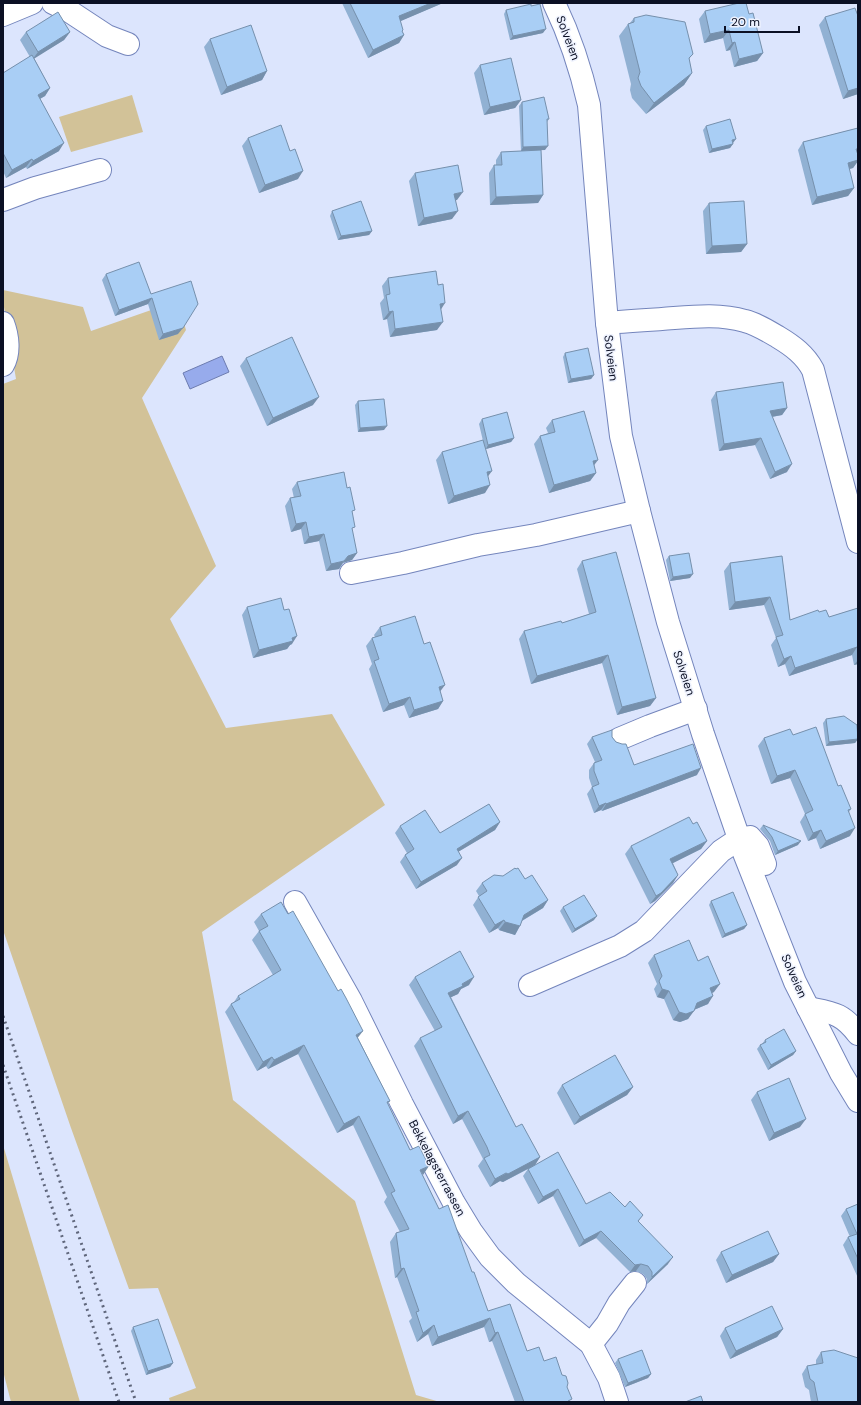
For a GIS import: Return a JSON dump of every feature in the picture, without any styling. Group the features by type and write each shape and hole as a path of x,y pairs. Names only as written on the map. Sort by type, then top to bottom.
{"street":[{"path":"3,15 32,3"},
{"path":"53,3 69,11 107,36 128,44"},
{"name":"Solveien","path":"554,3 567,31 581,72 589,105 607,323 621,436 668,622 739,839 795,982 858,1101"},
{"path":"3,200 35,188 100,170"},
{"path":"607,323 723,317 747,321 759,326 799,351 813,370 858,542"},
{"path":"3,323 7,340 7,355 3,365"},
{"path":"351,573 403,563 478,545 536,535 639,511"},
{"name":"Solveien","path":"619,739 696,709"},
{"path":"530,984 620,946 644,931 721,851 739,839 750,837 758,846 765,864"},
{"name":"Bekkelagsterrassen","path":"295,902 351,1001 402,1104 454,1203 471,1231 490,1257 516,1282 592,1344 609,1378 617,1402"},
{"path":"808,1008 836,1014 844,1018 858,1034"},
{"path":"592,1344 607,1324 618,1304 635,1282"}],"shaded area":[{"path":"132,95 143,132 71,152 59,117"},
{"path":"3,290 83,307 91,331 177,301 186,330 142,398 216,566 170,619 226,728 332,714 385,805 202,932 233,1100 355,1201 416,1395 440,1402 170,1402 169,1398 196,1388 158,1288 129,1289 71,1128 3,930 3,384 16,379 3,301"},
{"path":"3,1145 80,1402 11,1402 3,1371"}],"water":[{"path":"222,356 229,372 190,389 183,373"}],"building":[{"path":"350,3 431,3 399,16 404,35 373,50"},
{"path":"739,3 746,3 749,14 753,13 763,53 739,59 735,42 732,43 729,30 710,34 705,11"},
{"path":"531,4 531,6 540,4 546,29 513,36 506,10"},
{"path":"855,8 858,16 858,88 848,91 825,17"},
{"path":"58,12 70,32 38,52 26,32"},
{"path":"646,15 685,22 693,54 689,58 692,73 654,103 641,86 638,78 640,72 628,24 634,22 634,18"},
{"path":"251,25 267,71 227,87 210,39"},
{"path":"32,55 50,88 38,95 64,143 33,161 32,159 12,170 3,153 3,73"},
{"path":"511,58 521,100 490,107 480,65"},
{"path":"544,97 549,119 547,119 548,146 523,147 522,102"},
{"path":"730,119 736,139 732,140 733,144 712,149 706,126"},
{"path":"281,125 290,151 295,149 303,171 265,185 248,138"},
{"path":"858,128 858,149 856,149 858,160 848,163 854,188 817,197 803,142"},
{"path":"541,150 543,195 496,197 494,165 502,165 501,152"},
{"path":"458,165 463,192 454,194 458,211 424,218 415,173"},
{"path":"361,201 372,231 341,236 332,211"},
{"path":"744,201 747,244 712,246 709,203"},
{"path":"139,262 151,294 191,281 198,304 183,328 163,334 152,298 119,310 106,274"},
{"path":"436,271 438,285 443,284 445,303 440,304 443,322 395,329 393,311 389,312 386,295 390,294 388,278"},
{"path":"292,337 319,397 273,418 246,358"},
{"path":"588,348 594,375 571,379 565,353"},
{"path":"783,382 787,408 770,411 792,464 775,472 761,438 724,444 716,392"},
{"path":"384,399 387,426 360,428 358,401"},
{"path":"584,411 598,460 593,461 596,473 554,485 540,436 555,432 552,420"},
{"path":"507,412 514,438 488,445 482,419"},
{"path":"483,440 492,471 487,472 490,485 454,496 442,452"},
{"path":"344,472 347,488 350,487 355,510 352,511 355,527 352,528 357,553 348,556 344,561 331,564 324,534 309,537 306,522 296,524 290,498 301,496 297,482"},
{"path":"616,552 656,698 622,707 608,655 537,676 524,631 561,621 562,623 596,612 582,561"},
{"path":"689,553 693,574 673,577 669,556"},
{"path":"782,556 790,620 818,610 819,612 826,610 829,617 858,608 858,650 857,647 795,668 791,656 784,659 776,637 783,635 770,597 735,602 730,563"},
{"path":"281,598 284,610 289,609 297,636 292,638 293,641 259,650 247,607"},
{"path":"415,616 424,644 430,642 445,685 439,687 443,701 414,710 410,697 389,704 374,661 379,659 372,638 382,635 380,627"},
{"path":"844,716 857,725 858,739 829,742 826,719"},
{"path":"816,727 838,786 841,785 851,809 848,810 855,828 826,841 821,830 813,833 805,814 813,810 795,770 777,776 764,738 790,729 793,735"},
{"path":"612,730 612,737 616,742 626,744 634,765 693,744 701,768 599,806 592,787 599,784 594,771 594,763 602,760 592,737"},
{"path":"489,804 500,822 457,849 462,858 421,882 405,855 414,849 400,826 425,810 440,833"},
{"path":"689,817 693,824 697,822 707,841 670,859 678,875 661,893 656,896 631,846"},
{"path":"763,825 801,841 778,851 772,837"},
{"path":"515,868 518,868 525,879 532,875 548,900 524,915 520,926 505,922 504,920 495,925 478,897 487,891 482,883 494,875 503,876"},
{"path":"733,892 747,925 725,934 711,901"},
{"path":"584,895 597,916 575,929 563,907"},
{"path":"281,902 288,914 293,911 338,991 341,989 363,1031 356,1035 390,1101 387,1102 410,1150 419,1146 429,1166 420,1170 439,1209 448,1205 472,1272 474,1272 488,1311 510,1304 527,1351 539,1347 544,1361 556,1357 562,1375 566,1376 568,1383 567,1387 572,1399 568,1402 524,1402 498,1332 495,1333 490,1318 438,1337 434,1325 423,1333 416,1312 419,1311 404,1268 401,1269 396,1233 409,1229 391,1193 395,1191 359,1116 344,1124 304,1045 274,1060 272,1057 263,1062 231,1004 240,999 238,996 281,970 259,931 268,926 261,914"},
{"path":"689,940 698,961 708,956 720,984 710,988 713,996 697,1003 694,1011 686,1014 679,1012 669,991 662,989 659,981 662,976 654,955"},
{"path":"460,951 474,977 462,984 463,986 448,993 516,1127 522,1124 540,1157 508,1174 506,1173 495,1179 484,1158 490,1155 487,1147 468,1111 458,1116 420,1038 442,1027 415,977"},
{"path":"784,1029 796,1051 771,1065 760,1045 766,1042 765,1040"},
{"path":"615,1055 633,1087 580,1117 562,1085"},
{"path":"789,1078 806,1119 774,1133 757,1092"},
{"path":"558,1152 586,1204 610,1192 625,1207 630,1201 643,1215 638,1221 673,1257 652,1277 652,1272 648,1266 641,1264 635,1265 601,1231 584,1240 558,1189 543,1197 528,1169"},
{"path":"858,1204 858,1259 848,1237 857,1234 846,1209"},
{"path":"768,1231 779,1254 732,1275 721,1252"},
{"path":"772,1306 783,1329 736,1351 725,1328"},
{"path":"158,1319 173,1363 148,1371 133,1327"},
{"path":"642,1350 651,1374 628,1383 618,1359"},
{"path":"834,1350 858,1358 858,1402 818,1402 814,1382 810,1379 807,1366 823,1363 821,1352"},
{"path":"701,1396 703,1402 685,1402"}],"railway":[{"path":"3,1016 136,1402"},
{"path":"3,1065 119,1402"}]}
